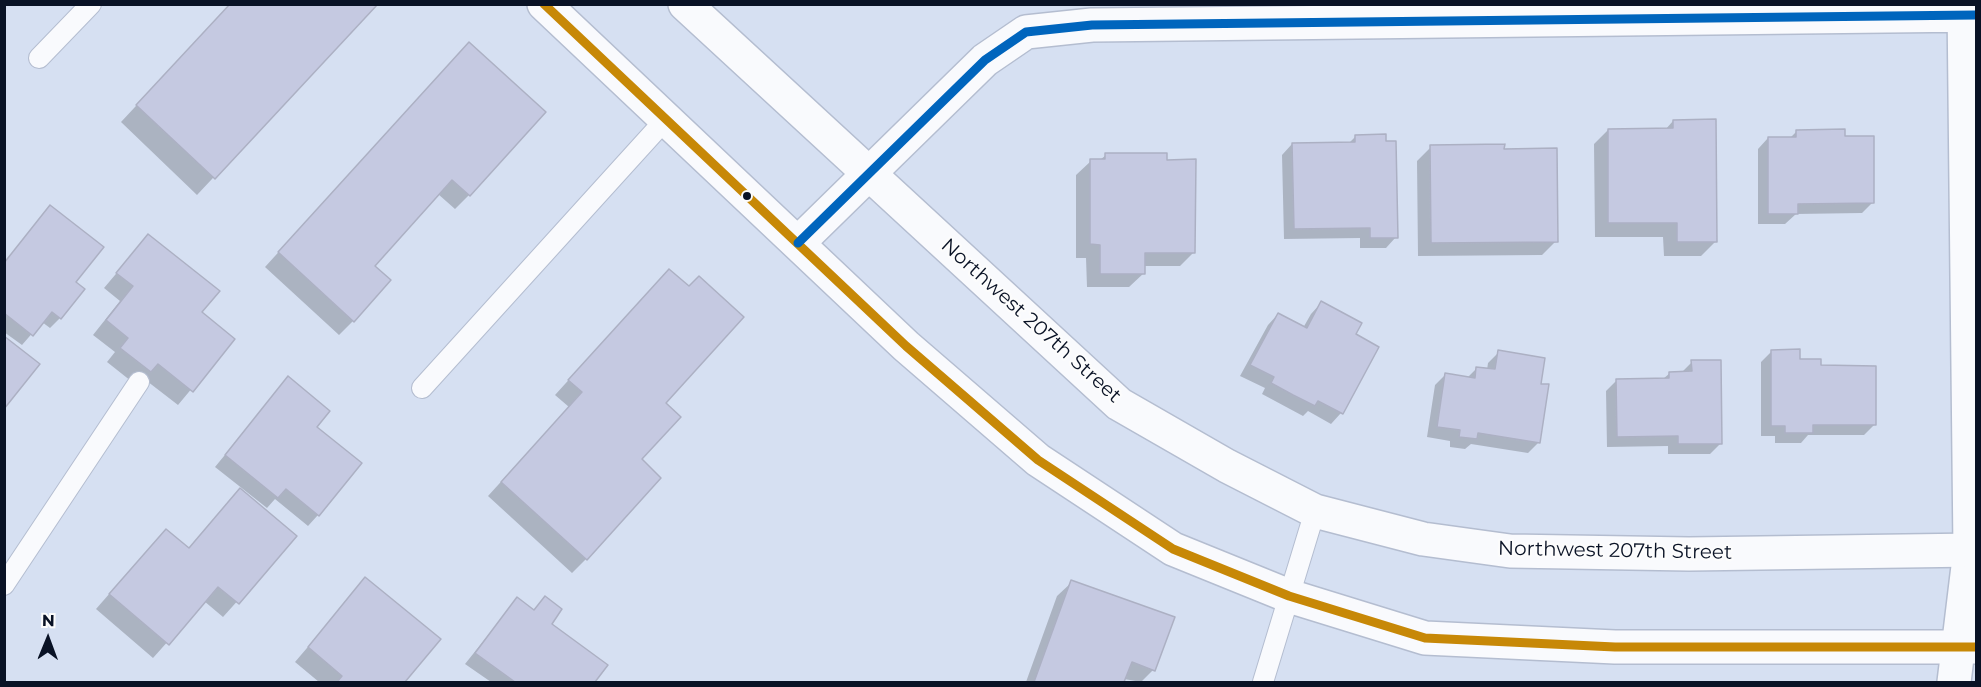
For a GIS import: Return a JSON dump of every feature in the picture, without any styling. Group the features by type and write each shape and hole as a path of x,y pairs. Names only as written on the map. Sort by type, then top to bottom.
{"street":[{"path":"544,4 906,346 1038,460 1173,549 1289,596 1425,638 1615,647 1968,647"},
{"name":"Northwest 207th Street","path":"685,4 1119,404 1227,466 1315,511 1423,539 1510,551 1689,554 1973,550"},
{"path":"798,243 985,60 1026,32 1092,25 1968,12 1973,550 1968,647 1954,682"}],"lane":[{"path":"39,58 91,4"},
{"path":"422,388 666,119"},
{"path":"4,585 139,382"},
{"path":"1263,682 1315,511"}],"building":[{"path":"230,4 378,4 215,179 136,105"},
{"path":"469,42 546,112 470,196 452,180 375,266 391,280 354,322 278,252"},
{"path":"1716,119 1717,242 1677,242 1677,223 1608,223 1608,129 1673,128 1673,120"},
{"path":"1845,129 1845,136 1874,136 1874,203 1798,204 1798,214 1768,214 1768,137 1796,137 1796,130"},
{"path":"1386,134 1386,141 1396,141 1398,238 1370,238 1370,228 1294,229 1292,143 1355,142 1355,135"},
{"path":"1505,144 1504,149 1557,148 1558,242 1431,243 1430,145"},
{"path":"1105,153 1167,153 1167,160 1196,159 1195,253 1145,253 1145,274 1100,274 1100,245 1090,244 1090,159 1105,159"},
{"path":"50,205 104,247 76,282 85,289 61,319 52,312 33,336 4,313 4,263"},
{"path":"148,234 220,291 202,312 235,339 193,392 158,364 151,372 120,348 128,338 106,320 133,286 116,273"},
{"path":"669,269 689,286 699,276 744,317 666,403 681,417 642,459 661,478 587,560 501,482 582,392 568,380"},
{"path":"1321,301 1362,323 1356,334 1379,347 1343,414 1318,401 1315,406 1293,395 1271,383 1274,377 1250,365 1278,313 1307,328"},
{"path":"4,336 40,364 4,409"},
{"path":"1800,349 1800,359 1821,359 1821,365 1876,366 1876,425 1813,425 1813,433 1785,433 1785,426 1771,426 1771,350"},
{"path":"1498,350 1545,358 1541,384 1549,384 1540,443 1478,433 1477,439 1459,437 1460,430 1437,427 1445,373 1475,378 1476,367 1495,369"},
{"path":"1691,360 1721,360 1722,444 1678,444 1678,436 1617,437 1616,379 1669,378 1669,372 1692,371"},
{"path":"288,376 330,411 317,427 362,463 319,516 286,489 278,498 225,455"},
{"path":"240,488 297,536 239,604 218,587 169,645 109,594 166,529 189,548"},
{"path":"365,577 441,639 405,682 337,682 342,676 308,647"},
{"path":"1071,580 1175,617 1155,671 1132,662 1124,682 1034,682"},
{"path":"545,596 562,609 552,624 608,665 595,682 515,682 475,653 517,597 534,610"}],"transit line":[{"path":"544,4 906,346 1038,460 1173,549 1289,596 1425,638 1615,647 1976,647"},
{"path":"798,243 985,60 1026,32 1092,25 1976,15"}]}
